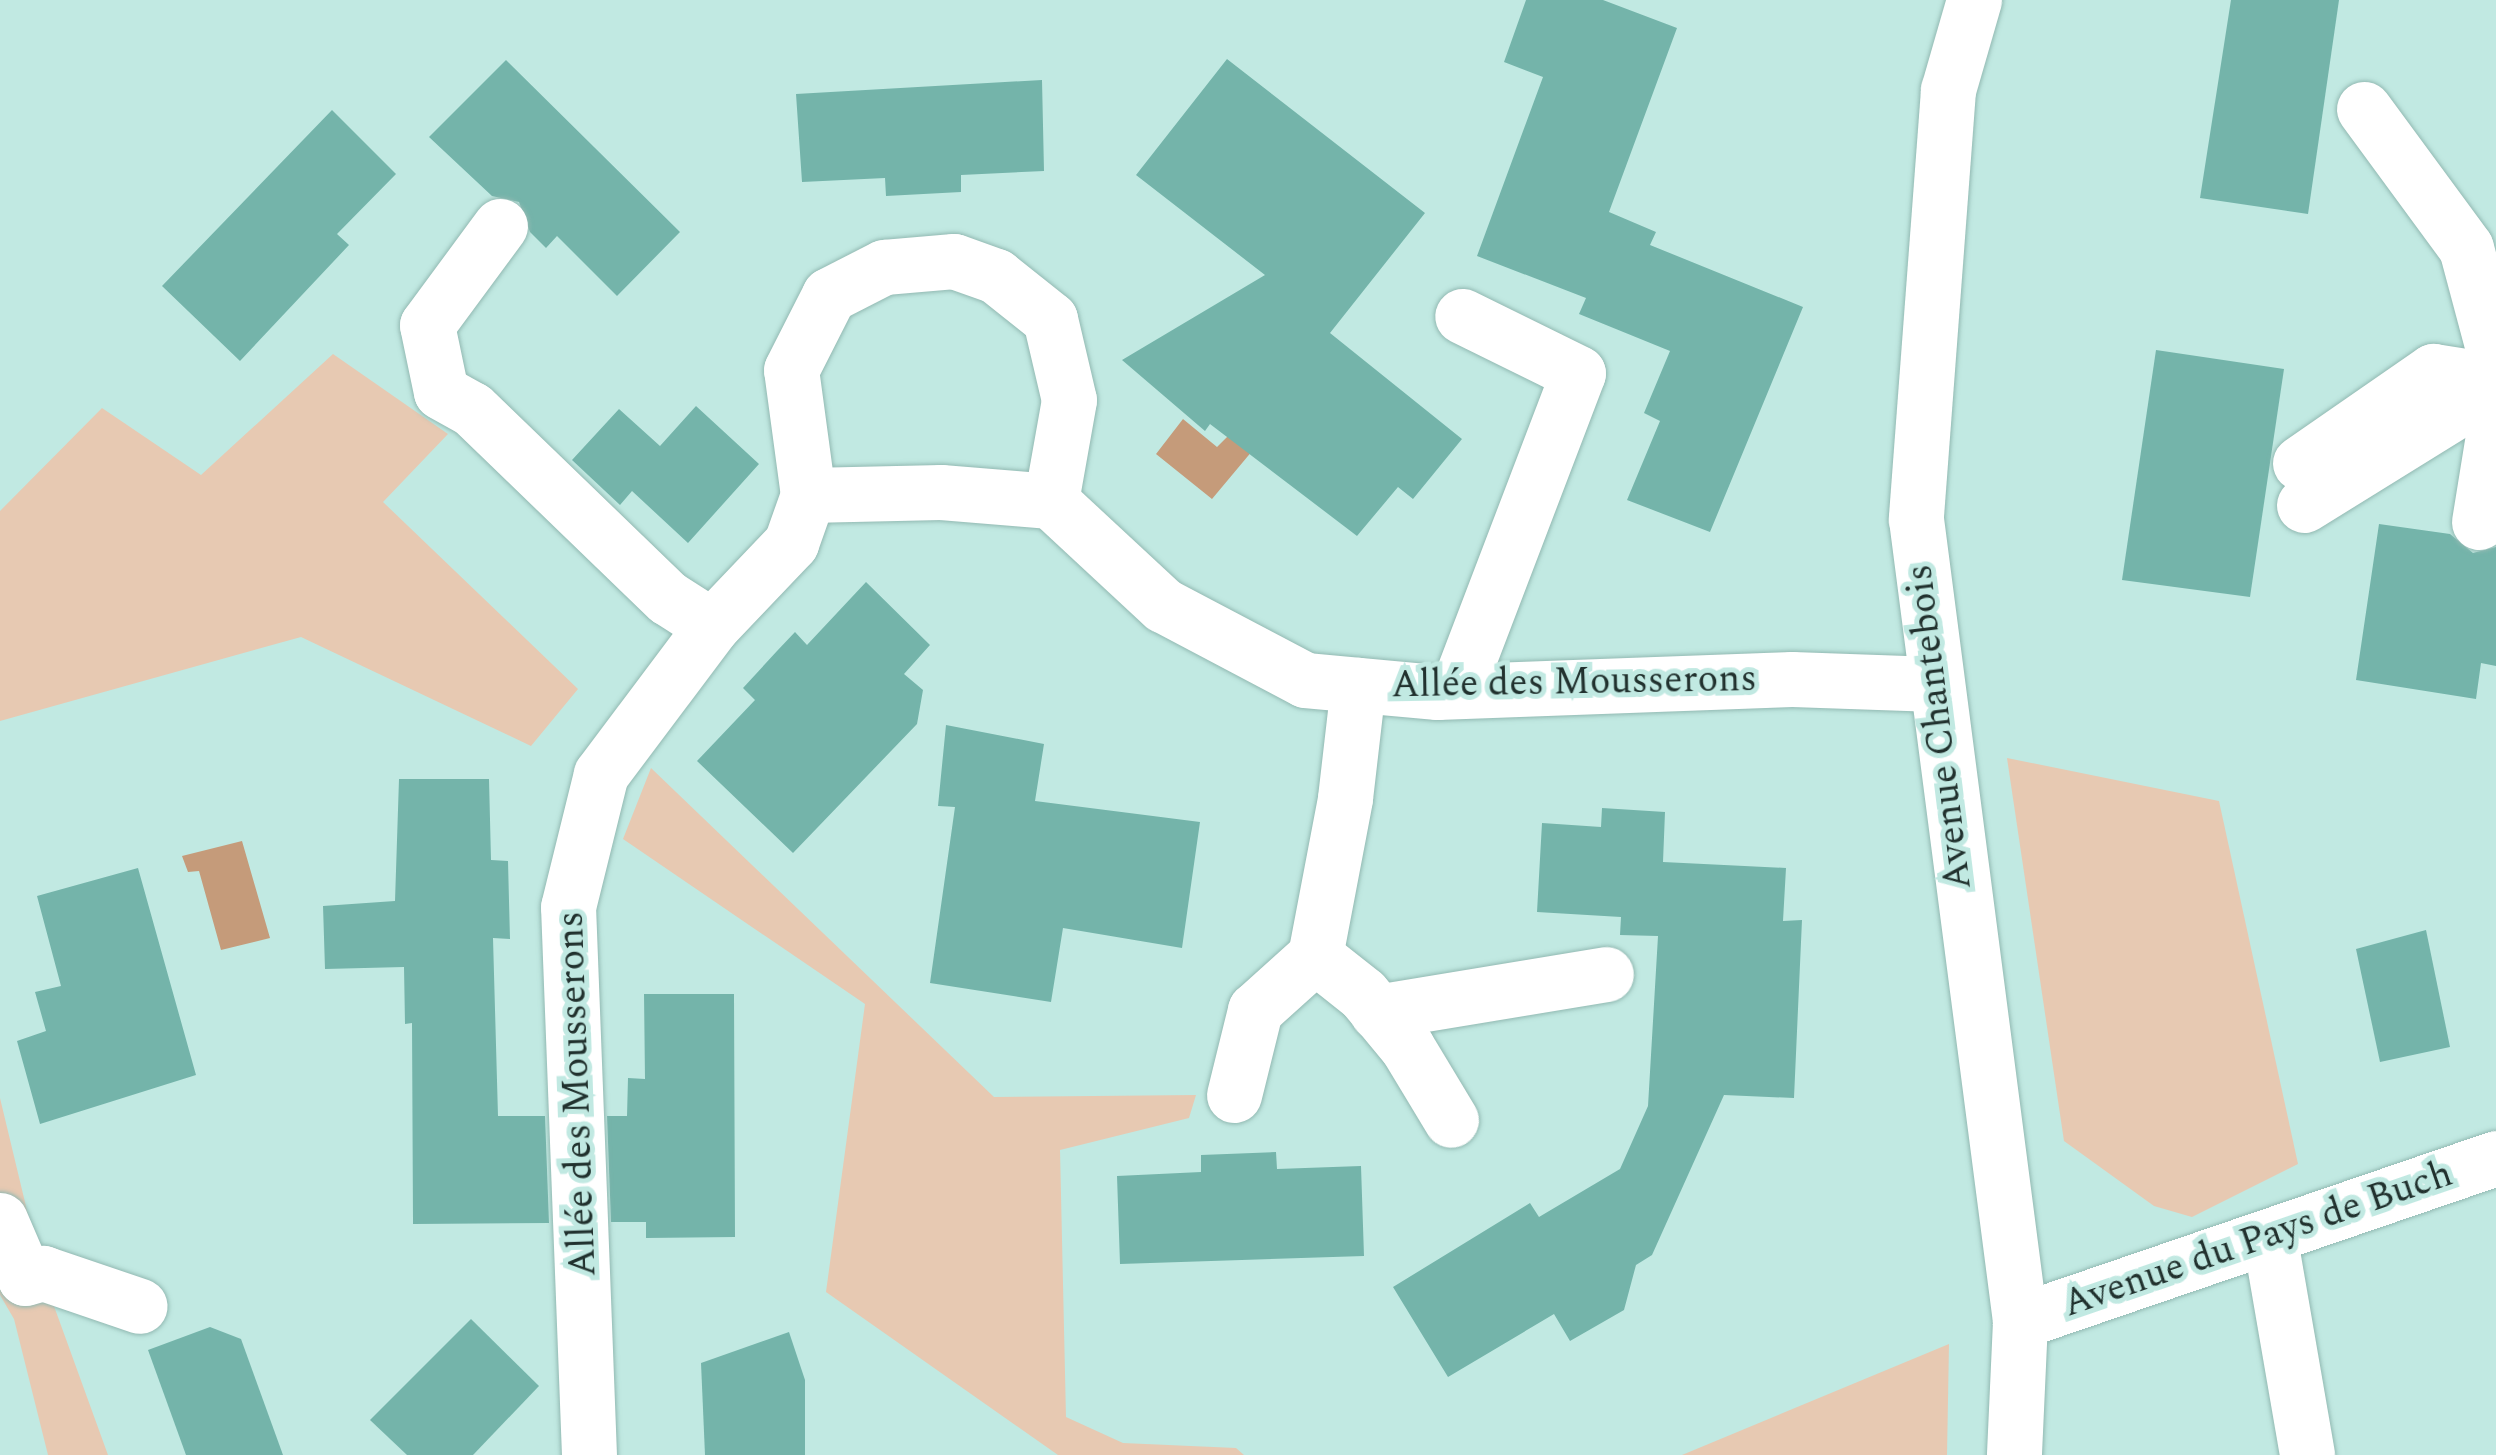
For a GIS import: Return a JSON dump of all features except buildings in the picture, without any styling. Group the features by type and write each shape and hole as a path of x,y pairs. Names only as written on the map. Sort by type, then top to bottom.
{"street":[{"name":"Avenue Chantebois","path":"1974,0 1948,90 1916,519 2020,1321 2014,1455"},
{"path":"2364,109 2466,248 2496,360"},
{"path":"500,226 427,325 441,392 472,409 668,598 712,626"},
{"path":"954,261 996,276 1050,319 1069,400 1051,501 941,492 808,496 790,370 829,295 884,267 954,261"},
{"path":"1457,690 1578,372 1462,316"},
{"path":"2302,484 2433,371 2496,383"},
{"path":"2479,522 2496,418"},
{"name":"Allée des Mousserons","path":"589,1455 568,907 601,774 712,626 790,543 808,496"},
{"name":"Allée des Mousserons","path":"1051,501 1163,605 1305,680 1457,690 1792,679 1936,684"},
{"path":"1234,1094 1255,1010 1315,956 1345,798 1358,685"},
{"path":"1315,956 1377,1012 1451,1120"},
{"path":"1377,1012 1606,974"},
{"name":"Avenue du Pays de Buch","path":"2020,1321 2270,1240 2496,1158"},
{"path":"0,1220 25,1278 42,1273 140,1306"},
{"path":"2270,1240 2308,1455"}],"shaded area":[{"path":"333,354 448,434 383,502 578,689 531,746 301,637 0,721 0,511 102,408 201,475"},
{"path":"1183,419 1217,447 1232,432 1253,450 1212,499 1156,454"},
{"path":"2007,758 2219,801 2298,1164 2192,1217 2154,1206 2064,1141"},
{"path":"651,768 994,1097 1196,1095 1189,1118 1060,1150 1066,1417 1123,1443 1236,1448 1244,1455 1058,1455 826,1292 865,1004 623,839"},
{"path":"242,841 270,938 221,950 199,871 188,872 182,856"},
{"path":"0,1098 42,1273 108,1455 48,1455 14,1319 0,1295"},
{"path":"1949,1344 1947,1455 1682,1455"}]}
